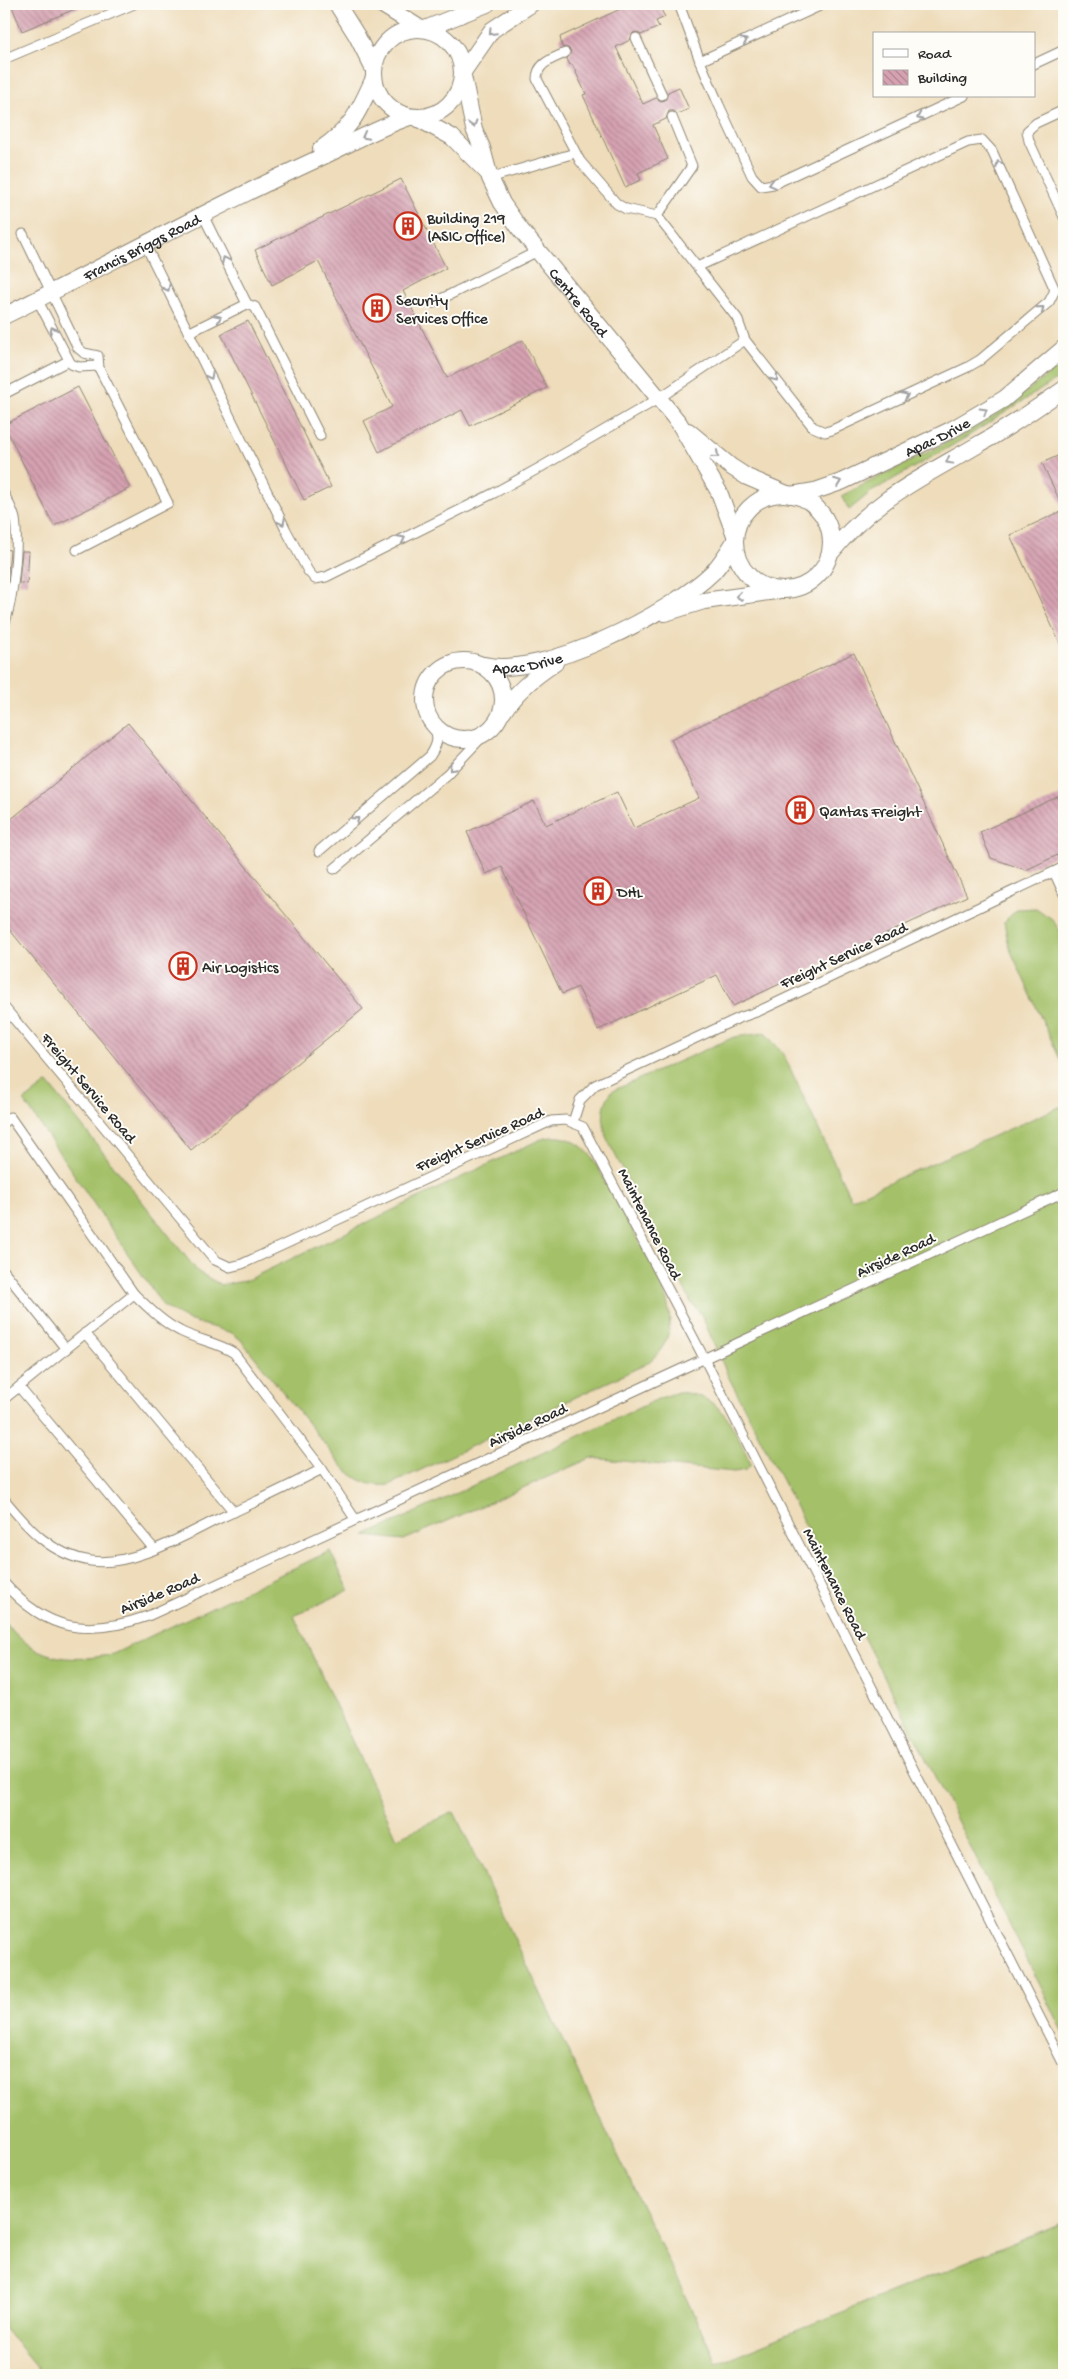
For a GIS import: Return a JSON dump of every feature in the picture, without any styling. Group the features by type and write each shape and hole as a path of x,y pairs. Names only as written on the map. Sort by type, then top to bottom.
{"street":[{"path":"338,4 374,74 379,94 388,106 414,117 432,115 445,108 459,91 463,74 492,30 531,4"},
{"path":"381,4 423,29 439,34 452,44 459,57 463,74"},
{"path":"374,74 378,54 389,40 404,31 423,29 487,4"},
{"name":"Francis Briggs Road","path":"279,177 346,130 357,115 374,74"},
{"name":"Centre Road","path":"463,74 474,129 482,148 489,176 511,217 679,423 730,466 747,477 789,495"},
{"name":"Centre Road","path":"414,117 452,138 489,176"},
{"name":"Francis Briggs Road","path":"4,316 384,126 414,117"},
{"name":"Apac Drive","path":"789,495 815,491 841,482 950,430 1004,399 1064,348"},
{"name":"Apac Drive","path":"830,555 851,530 892,494 981,443 1064,389"},
{"name":"Centre Road","path":"679,423 719,492 735,538"},
{"path":"789,495 812,504 824,515 830,531 830,555 822,570 810,582 787,590 767,587 749,576 738,559 735,538 741,520 753,505 770,496 789,495"},
{"name":"Apac Drive","path":"484,665 502,668 530,665 570,653 646,618 691,589 712,572 735,538"},
{"name":"Apac Drive","path":"646,618 704,601 787,590"},
{"name":"Apac Drive","path":"501,715 514,696 535,676 570,653"},
{"path":"468,660 484,665 496,676 503,691 504,707 501,715 492,728 477,738 457,739 439,731 433,724 426,709 425,700 432,677 452,662 468,660"}],"lane":[{"path":"4,59 134,4"},
{"path":"330,4 347,19"},
{"path":"679,4 700,61 756,182 761,186 767,186 960,98"},
{"path":"700,61 824,4"},
{"path":"636,38 662,95"},
{"path":"1036,63 1064,50"},
{"path":"565,53 542,65 538,70 537,79 580,161 617,204 626,209 657,216 697,267 738,318 745,340 813,427 825,432 980,360 1049,302 1055,290 992,151 982,140 968,142 697,267"},
{"path":"1064,110 1030,127 1028,136 1064,217"},
{"path":"657,216 692,166 672,117"},
{"path":"489,176 575,152"},
{"path":"203,215 247,304 255,307 320,436"},
{"path":"23,234 46,279 43,296 68,361 79,367 98,361"},
{"path":"145,244 286,530 308,571 315,579 326,577 494,493 541,467 658,398 745,340"},
{"path":"433,304 538,251"},
{"path":"43,296 78,348 98,361 168,503 77,550"},
{"path":"190,332 247,304"},
{"path":"4,394 68,361"},
{"path":"4,494 12,510 16,530 10,609 4,625"},
{"path":"319,851 430,756 435,749 438,737 433,724"},
{"path":"334,869 447,774 486,733"},
{"name":"Freight Service Road","path":"4,1007 215,1260 230,1267 242,1264 551,1121 573,1122 580,1100 595,1085 739,1018 759,1011 1064,867"},
{"path":"1054,872 1064,894"},
{"path":"4,1122 10,1117 134,1294 178,1330 224,1347 234,1354 322,1469 355,1519"},
{"name":"Maintenance Road","path":"573,1122 586,1131 704,1358 1064,2065"},
{"name":"Airside Road","path":"4,1583 16,1597 47,1620 83,1628 124,1624 148,1616 1064,1192"},
{"path":"4,1271 66,1349"},
{"path":"4,1400 134,1294"},
{"path":"85,1333 234,1512"},
{"path":"19,1387 154,1549"},
{"path":"4,1499 38,1538 48,1546 71,1556 92,1562 112,1561 154,1549 322,1469"}],"green space":[{"path":"1064,362 1064,374 1059,378 965,438 871,492 849,510 841,496 968,432 1003,410"},
{"path":"1036,908 1052,919 1064,937 1064,1068 1009,947 1004,922 1017,909"},
{"path":"765,1033 783,1053 851,1199 1064,1105 1064,2033 917,1741 728,1376 701,1314 691,1302 607,1139 604,1127 604,1108 612,1091 734,1037"},
{"path":"48,1083 198,1272 221,1285 245,1281 539,1140 555,1137 568,1139 581,1146 592,1157 651,1264 667,1300 670,1318 668,1335 660,1351 644,1365 389,1485 375,1485 364,1482 353,1476 343,1467 241,1340 232,1333 188,1320 164,1307 24,1101"},
{"path":"678,1392 707,1400 725,1415 751,1464 746,1470 734,1472 591,1458 404,1540 365,1536 660,1398"},
{"path":"330,1551 349,1590 294,1616 397,1838 454,1812 717,2363 1064,2222 1064,2375 43,2375 4,2328 4,1621 27,1644 52,1656 80,1658 113,1654"}],"building":[{"path":"11,4 87,4 22,31"},
{"path":"631,4 658,4 665,17 656,21 659,27 641,35 637,32 633,33 630,40 616,47 643,104 656,98 661,101 665,100 668,92 679,87 689,109 677,114 669,111 666,119 653,125 668,159 638,173 641,180 625,187 583,95 586,94 572,64 570,65 567,59 571,51 568,48 562,47 560,37"},
{"path":"401,179 446,268 403,291 447,378 523,340 547,388 470,426 462,410 379,452 364,421 392,407 318,261 272,285 255,250"},
{"path":"248,321 331,487 304,500 221,334"},
{"path":"78,387 130,488 54,526 4,425"},
{"path":"1064,453 1064,510 1042,463"},
{"path":"1064,510 1064,652 1010,535"},
{"path":"4,549 10,550 7,582 4,582"},
{"path":"22,551 29,551 27,584 19,583"},
{"path":"854,653 967,896 733,1006 717,975 598,1030 578,987 562,994 502,867 486,874 467,832 534,801 546,825 617,792 634,828 699,798 671,739"},
{"name":"Air Logistics","path":"128,723 363,1009 191,1150 4,923 4,825"},
{"path":"1064,794 1064,852 1026,870 991,858 980,832"}],"place":[{"name":"Building 219 (ASIC Office)","path":"408,226"},
{"name":"Security Services Office","path":"377,308"},
{"name":"Qantas Freight","path":"800,810"},
{"name":"DHL","path":"598,891"},
{"name":"Air Logistics","path":"183,966"}]}
